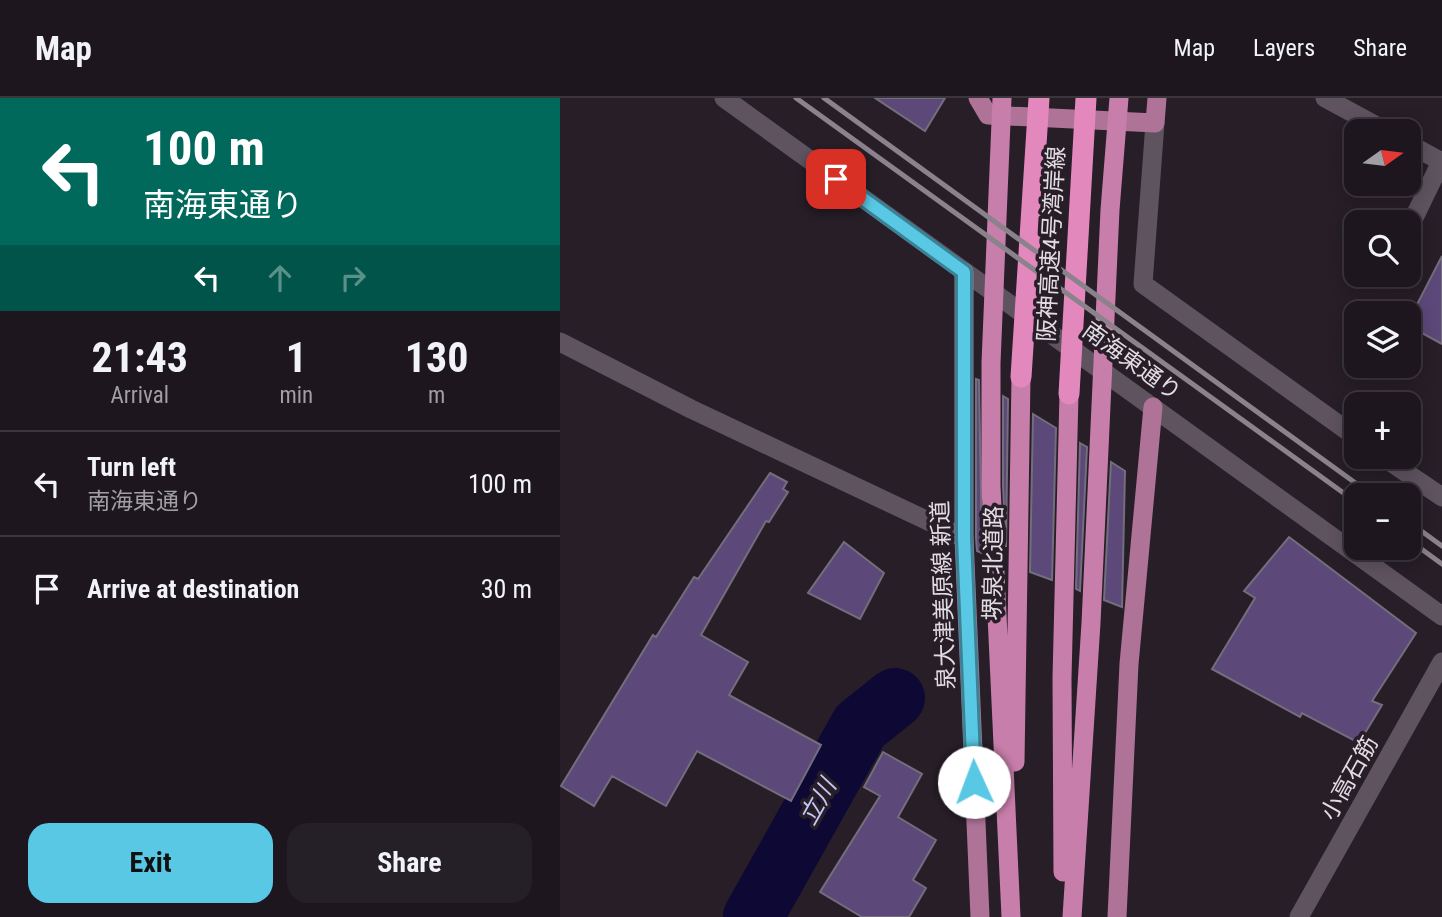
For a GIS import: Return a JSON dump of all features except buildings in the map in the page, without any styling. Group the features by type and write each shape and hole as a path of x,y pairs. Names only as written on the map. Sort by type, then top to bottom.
{"highway":[{"path":"1002,98 991,363 991,486 1011,917"},
{"name":"阪神高速4号湾岸線","path":"1021,377 1039,98"},
{"name":"阪神高速4号湾岸線","path":"1069,394 1086,98"},
{"path":"1072,917 1091,623 1110,210 1119,98"},
{"name":"堺泉北道路","path":"1016,917 1014,673 1021,377"},
{"path":"1063,917 1062,678 1069,394"}],"main road":[{"path":"978,98 988,115 1155,122 1157,98"},
{"name":"泉大津美原線 新道","path":"964,272 964,538 980,917"},
{"path":"1117,917 1129,664 1153,407"}],"street":[{"name":"南海東通り","path":"724,98 1442,616"},
{"path":"1325,98 1364,119"},
{"path":"1155,122 1143,284 1344,429"},
{"path":"1418,210 1442,162 1421,151"},
{"path":"560,342 691,409 964,538"},
{"path":"1401,469 1442,497"},
{"name":"小高石筋","path":"1299,917 1442,662"}],"waterway":[{"name":"立川","path":"753,917 860,726 895,698"}],"railway":[{"path":"796,98 1344,493"},
{"path":"824,98 1355,483"},
{"path":"1421,531 1442,546"},
{"path":"1421,549 1442,564"}],"route":[{"path":"836,179 964,272 964,538 974,782"}]}
